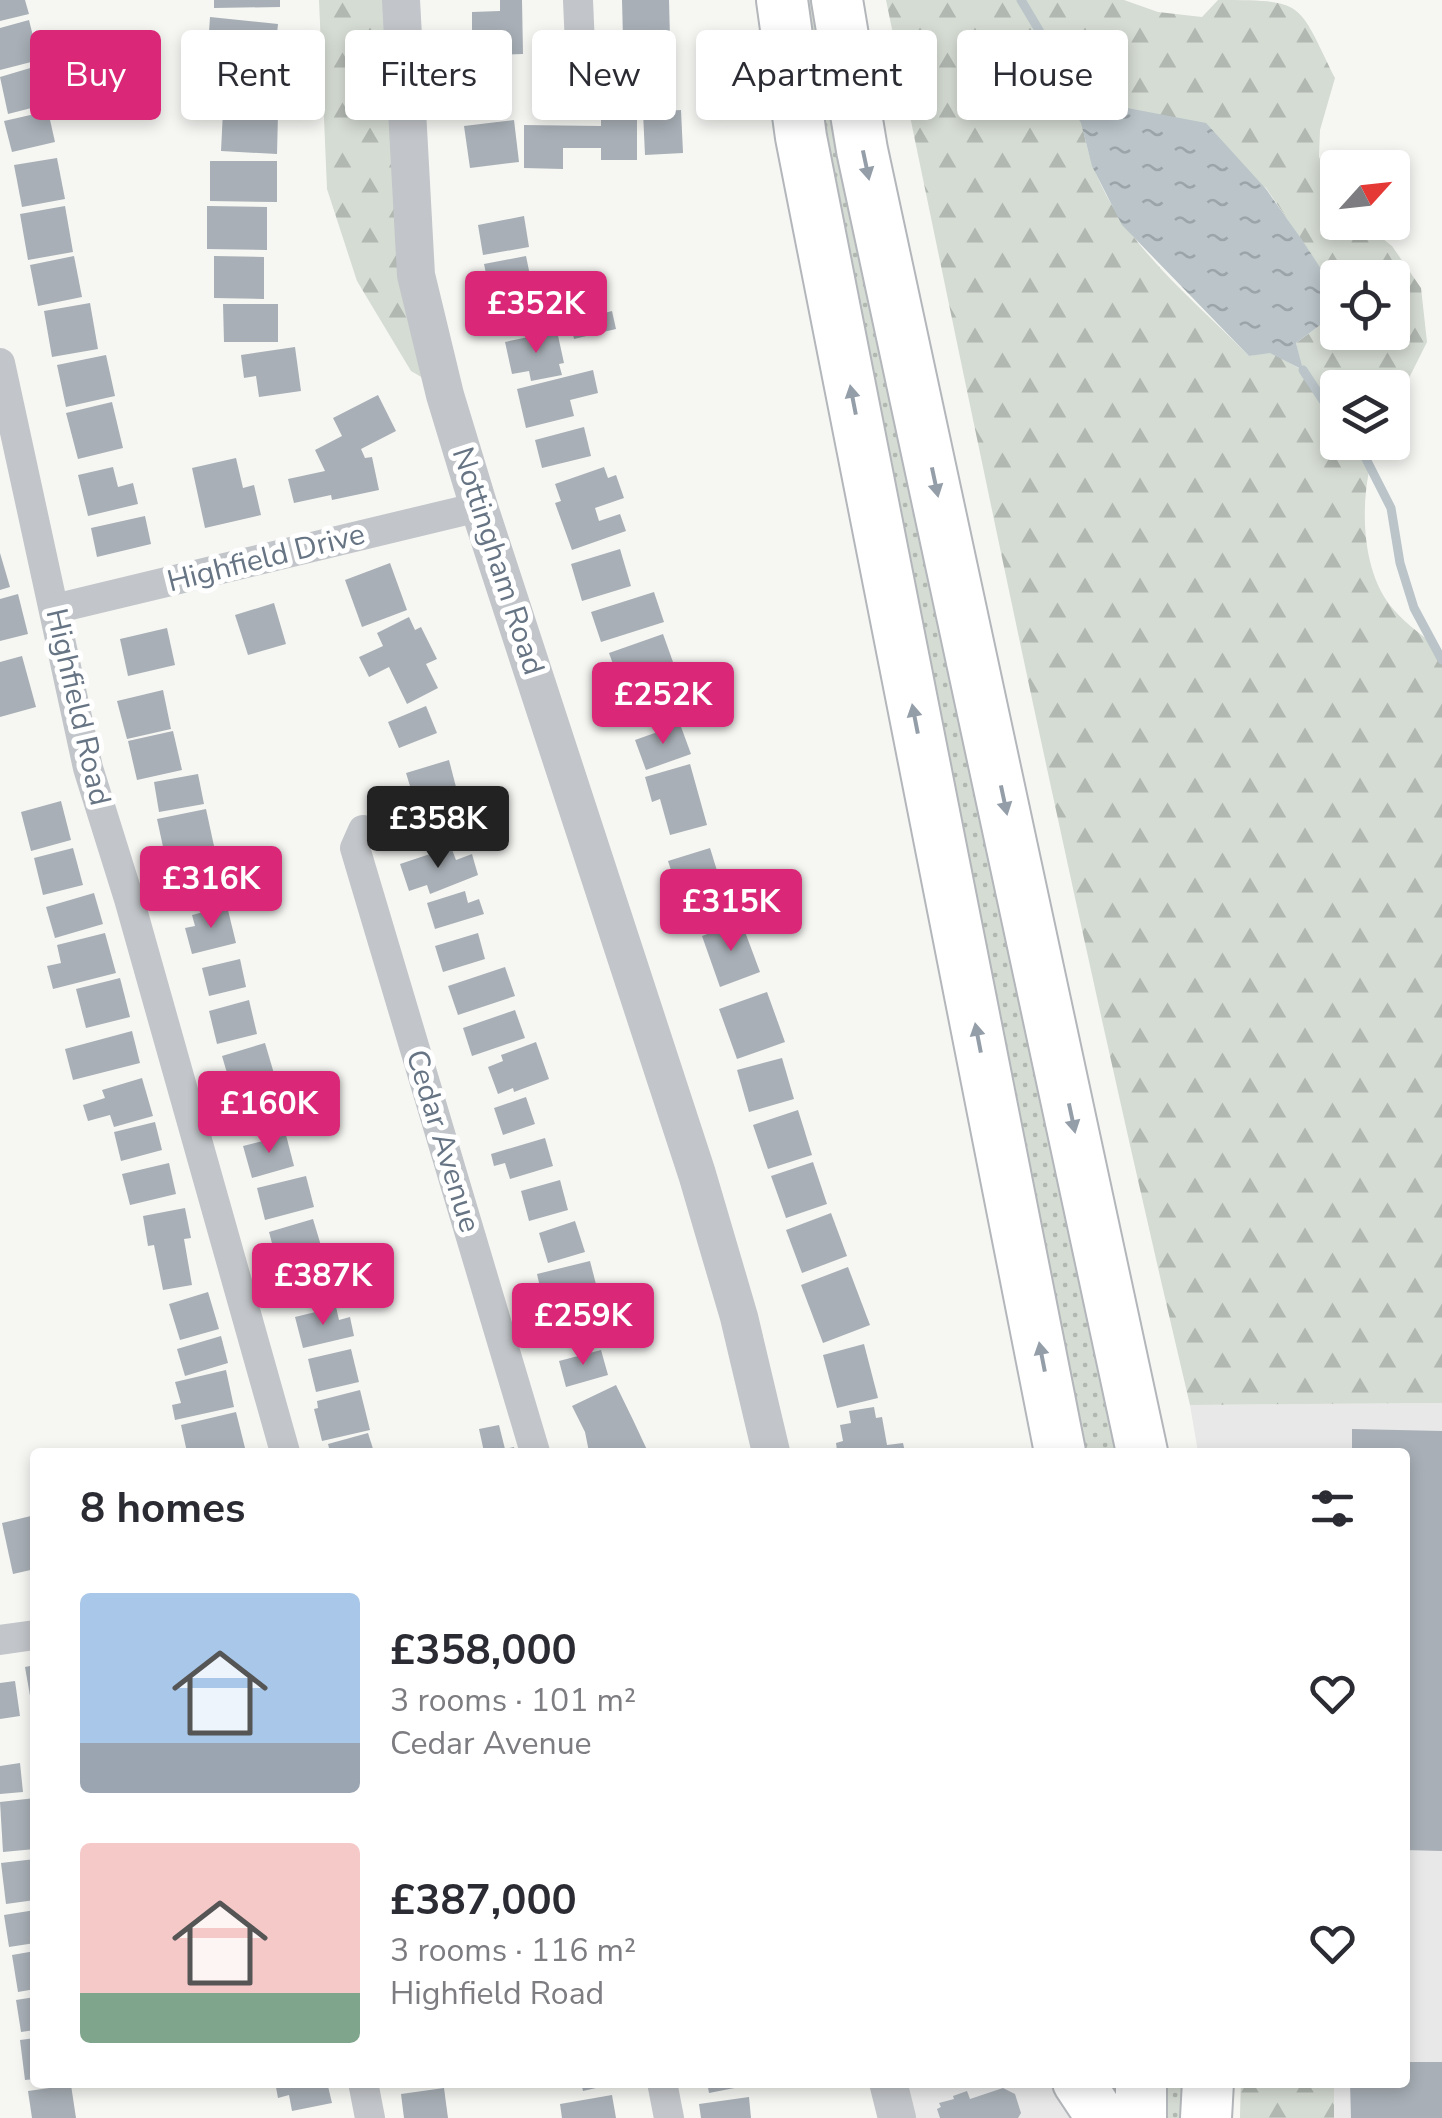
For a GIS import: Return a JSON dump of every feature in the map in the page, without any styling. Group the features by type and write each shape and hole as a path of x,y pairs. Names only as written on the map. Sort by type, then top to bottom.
{"highway":[{"path":"782,0 805,156 1059,1448"},
{"path":"837,0 862,150 1141,1448"},
{"path":"1082,2088 1102,2118"},
{"path":"1141,2088 1142,2118"},
{"path":"1206,2118 1208,2088"}],"street":[{"name":"Nottingham Road","path":"401,0 416,274 446,395 697,1174 739,1316 770,1448"},
{"path":"578,0 580,30"},
{"name":"Highfield Road","path":"0,362 88,768 284,1448"},
{"name":"Highfield Drive","path":"54,609 479,507"},
{"name":"Cedar Avenue","path":"363,830 355,848 534,1448"},
{"path":"0,1640 30,1636"},
{"path":"365,2088 370,2118"},
{"path":"663,2088 669,2118"},
{"path":"890,2088 897,2118"}],"shaded area":[{"path":"1442,1403 1442,2118 1240,2118 1241,2088 1410,2088 1410,1448 1197,1448 1190,1405"},
{"path":"905,2088 1104,2088 1106,2118 914,2118"}],"green space":[{"path":"319,0 385,0 388,30 345,30 345,120 397,120 423,378 411,371 357,281 327,189 325,30 320,30"},
{"path":"797,0 822,0 828,30 803,30"},
{"path":"886,0 1124,0 1158,12 1202,17 1218,0 1268,2 1296,10 1335,78 1320,130 1320,240 1384,240 1402,260 1320,260 1320,267 1266,188 1128,112 1128,30 957,30 957,120 1083,120 1098,177 1115,211 1164,272 1249,356 1270,352 1302,370 1296,343 1320,325 1320,350 1410,350 1410,272 1421,288 1427,342 1410,376 1410,370 1320,370 1320,460 1372,460 1365,529 1374,574 1394,610 1442,651 1442,1403 1190,1405 1071,880 911,120 937,120 937,30 892,30"},
{"path":"820,120 847,120 1126,1448 1076,1448"},
{"path":"1158,2088 1191,2088 1190,2118 1159,2118"},
{"path":"1241,2088 1334,2088 1334,2118 1240,2118"}],"water":[{"path":"1128,108 1206,123 1266,189 1320,267 1320,325 1296,343 1303,370 1270,353 1249,356 1122,225 1092,166 1079,120 1128,120"}],"building":[{"path":"0,0 25,0 29,14 0,21"},
{"path":"214,0 280,0 280,7 214,8"},
{"path":"500,0 522,0 523,54 512,54 512,30 472,30 472,12 500,11"},
{"path":"622,0 669,0 670,30 623,30"},
{"path":"210,17 278,24 277,30 209,30"},
{"path":"29,20 30,62 0,70 0,28"},
{"path":"30,68 30,108 8,114 0,77"},
{"path":"676,110 681,110 683,153 645,155 643,120 676,120"},
{"path":"30,115 30,120 50,120 55,142 12,152 4,121"},
{"path":"223,120 278,120 277,154 221,151"},
{"path":"514,120 519,162 470,168 464,126"},
{"path":"601,120 637,120 637,160 601,160 601,148 563,148 563,169 524,168 524,125 601,126"},
{"path":"57,158 65,199 22,207 14,165"},
{"path":"210,161 277,161 277,202 210,201"},
{"path":"65,206 73,252 28,260 20,214"},
{"path":"207,206 267,207 267,250 207,249"},
{"path":"524,216 529,247 483,255 478,225"},
{"path":"74,256 82,297 38,306 30,265"},
{"path":"214,256 264,257 264,299 214,298"},
{"path":"526,256 532,285 490,293 484,264"},
{"path":"534,291 542,325 498,335 491,301"},
{"path":"90,303 98,349 52,357 44,311"},
{"path":"223,304 278,304 278,342 224,342"},
{"path":"612,311 616,329 574,339 570,322"},
{"path":"557,331 564,363 559,364 562,375 531,381 529,371 512,374 505,342"},
{"path":"295,347 301,391 259,397 256,376 244,378 241,355"},
{"path":"106,355 115,396 66,407 57,365"},
{"path":"593,370 598,393 570,400 574,416 526,428 517,389"},
{"path":"378,395 396,431 361,449 365,458 372,457 379,490 294,503 288,479 325,471 315,450 342,436 333,418"},
{"path":"112,402 123,448 78,459 66,413"},
{"path":"584,427 591,456 542,468 535,440"},
{"path":"236,458 243,488 254,485 261,515 205,528 192,468"},
{"path":"113,467 118,487 133,483 138,504 88,516 78,475"},
{"path":"604,467 608,478 616,475 624,498 595,508 599,521 620,514 626,531 572,550 555,503 561,501 555,484"},
{"path":"145,516 151,544 97,557 91,528"},
{"path":"620,549 631,586 582,601 571,564"},
{"path":"0,553 10,587 0,590"},
{"path":"390,563 407,610 362,627 345,580"},
{"path":"654,592 664,622 601,642 591,612"},
{"path":"18,594 28,634 0,641 0,599"},
{"path":"274,603 286,644 248,655 235,615"},
{"path":"409,617 415,630 421,627 437,659 426,664 438,688 407,704 389,667 369,677 359,657 383,646 377,633"},
{"path":"167,628 175,665 128,676 120,639"},
{"path":"663,634 673,662 619,681 609,653"},
{"path":"22,656 36,707 0,717 0,662"},
{"path":"662,675 675,709 631,726 621,698 632,694 629,687"},
{"path":"163,690 171,729 127,739 117,701"},
{"path":"426,706 437,733 399,748 388,722"},
{"path":"680,724 691,754 646,770 635,740"},
{"path":"173,731 182,770 137,780 128,741"},
{"path":"449,760 456,787 414,799 406,773"},
{"path":"690,764 707,825 670,835 660,799 652,802 645,777"},
{"path":"198,774 204,804 159,812 154,782"},
{"path":"442,800 455,827 419,844 406,817"},
{"path":"61,801 71,840 31,851 21,812"},
{"path":"206,809 214,846 165,856 157,819"},
{"path":"451,847 456,860 472,854 478,875 430,894 427,885 409,891 400,864"},
{"path":"73,848 83,885 43,895 34,858"},
{"path":"710,848 727,903 686,916 668,861"},
{"path":"224,852 233,892 188,903 180,872 188,870 185,861"},
{"path":"465,891 468,903 479,899 484,914 435,929 427,903"},
{"path":"94,893 103,924 55,938 46,907"},
{"path":"227,906 236,943 192,954 185,928 195,926 192,915"},
{"path":"741,921 760,972 720,987 702,936"},
{"path":"105,933 116,973 53,989 47,966 61,963 57,945"},
{"path":"478,933 485,959 443,972 435,946"},
{"path":"240,959 246,987 209,996 202,968"},
{"path":"505,967 515,996 458,1015 448,986"},
{"path":"120,978 130,1017 86,1028 76,989"},
{"path":"767,992 785,1042 737,1059 719,1009"},
{"path":"249,1000 257,1034 217,1044 209,1011"},
{"path":"515,1010 525,1038 472,1056 463,1028"},
{"path":"132,1031 140,1063 73,1080 65,1049"},
{"path":"536,1042 549,1079 498,1094 488,1067 503,1061 501,1055"},
{"path":"265,1043 275,1077 232,1090 222,1056"},
{"path":"782,1058 794,1099 749,1112 737,1070"},
{"path":"142,1078 153,1116 114,1127 110,1115 88,1121 83,1105 105,1098 102,1090"},
{"path":"274,1094 280,1122 238,1131 232,1102"},
{"path":"526,1097 535,1124 503,1135 494,1108"},
{"path":"798,1110 812,1155 768,1169 753,1125"},
{"path":"155,1122 162,1150 121,1161 114,1132"},
{"path":"286,1135 294,1166 252,1178 243,1146"},
{"path":"545,1138 553,1166 510,1179 505,1163 494,1166 491,1154"},
{"path":"813,1162 827,1204 786,1218 771,1176"},
{"path":"169,1163 176,1194 130,1205 122,1174"},
{"path":"306,1176 314,1207 265,1220 257,1188"},
{"path":"560,1180 568,1210 529,1221 521,1191"},
{"path":"185,1208 191,1238 184,1239 192,1285 163,1290 154,1245 148,1246 143,1216"},
{"path":"831,1213 847,1256 802,1273 786,1230"},
{"path":"313,1219 322,1249 277,1262 269,1232"},
{"path":"575,1221 585,1252 548,1263 539,1233"},
{"path":"321,1256 332,1294 292,1306 283,1276 293,1273 290,1265"},
{"path":"590,1261 598,1292 544,1305 537,1274"},
{"path":"848,1267 870,1325 823,1343 801,1285"},
{"path":"208,1292 219,1329 180,1340 169,1304"},
{"path":"336,1307 339,1320 350,1317 354,1336 303,1348 295,1317"},
{"path":"587,1308 596,1336 562,1347 553,1319"},
{"path":"221,1336 228,1363 185,1376 177,1349"},
{"path":"864,1344 878,1398 837,1408 823,1355"},
{"path":"351,1349 359,1382 316,1392 308,1359"},
{"path":"601,1350 608,1375 566,1387 559,1361"},
{"path":"226,1370 234,1407 175,1420 172,1405 181,1403 175,1382"},
{"path":"616,1385 646,1448 588,1448 572,1406"},
{"path":"360,1390 370,1430 322,1441 314,1409 318,1408 317,1401"},
{"path":"874,1407 876,1418 882,1417 887,1445 903,1443 904,1448 837,1448 836,1443 843,1441 840,1425 851,1423 849,1411"},
{"path":"236,1412 245,1448 186,1448 181,1425"},
{"path":"499,1425 505,1448 483,1448 479,1429"},
{"path":"1352,1429 1442,1431 1442,1851 1410,1850 1410,1448 1352,1448"},
{"path":"368,1433 373,1448 329,1448 328,1444"},
{"path":"30,1516 30,1570 13,1574 2,1523"},
{"path":"30,1666 30,1696 25,1667"},
{"path":"15,1681 20,1716 0,1719 0,1683"},
{"path":"20,1763 23,1792 0,1794 0,1766"},
{"path":"30,1799 30,1849 3,1852 0,1802"},
{"path":"30,1860 30,1901 6,1904 1,1863"},
{"path":"30,1911 30,1944 9,1947 4,1915"},
{"path":"30,1952 30,1990 18,1992 12,1955"},
{"path":"30,1998 30,2031 21,2032 16,2000"},
{"path":"30,2039 30,2080 25,2080 20,2040"},
{"path":"1410,2062 1442,2062 1442,2118 1351,2118 1350,2088 1410,2088"},
{"path":"71,2088 76,2118 32,2118 28,2091"},
{"path":"276,2088 328,2088 332,2103 292,2111 289,2095 278,2098"},
{"path":"444,2088 448,2118 404,2118 401,2094"},
{"path":"708,2088 735,2088 709,2093"},
{"path":"1003,2088 1015,2094 1021,2113 1018,2118 940,2118 939,2103 954,2099 953,2096 967,2091 970,2099"},
{"path":"612,2095 616,2118 562,2118 560,2104"},
{"path":"749,2097 751,2118 701,2118 699,2104"}],"waterway":[{"path":"1021,0 1039,30"},
{"path":"1303,370 1320,396"},
{"path":"1367,460 1391,508 1400,563 1414,608 1442,660"}]}
